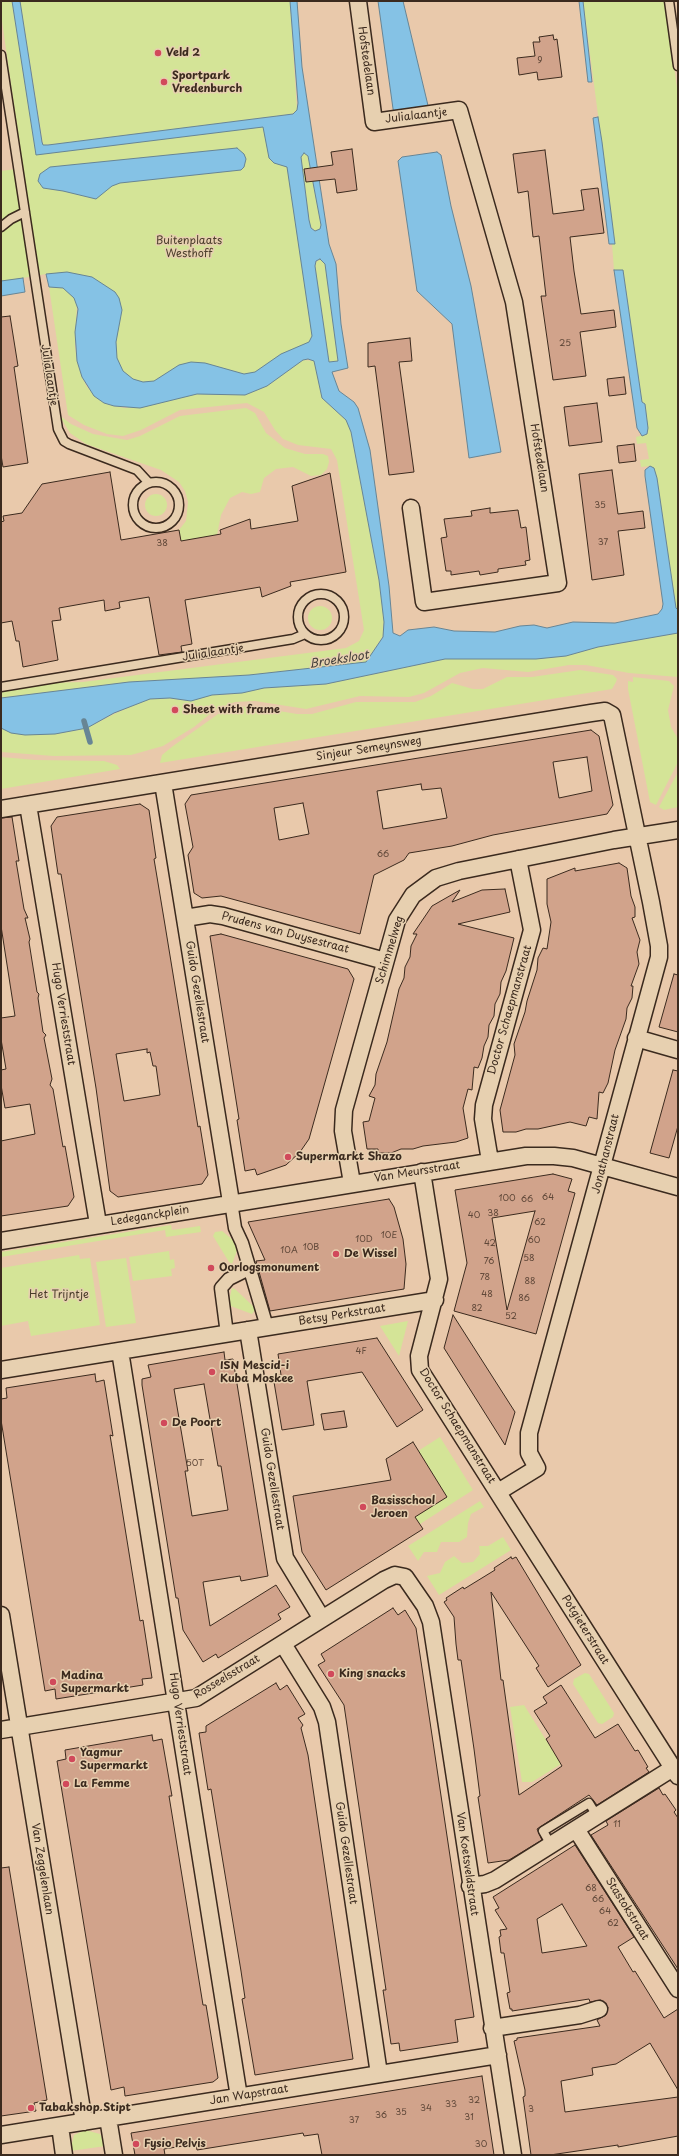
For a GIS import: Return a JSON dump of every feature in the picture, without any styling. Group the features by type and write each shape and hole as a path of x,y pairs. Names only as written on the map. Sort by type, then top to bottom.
{"street":[{"name":"Hofstedelaan","path":"358,1 381,121"},
{"name":"Hofstedelaan","path":"411,508 424,602 558,583 514,302 452,111"},
{"name":"Julialaantje","path":"381,121 452,111"},
{"name":"Sinjeur Semeynsweg","path":"1,809 605,711 610,712 615,721 637,837"},
{"name":"Guido Gezellestraat","path":"163,783 231,1202"},
{"name":"Hugo Verrieststraat","path":"28,805 98,1224"},
{"name":"Schimmelweg","path":"352,1183 343,1131 343,1115 385,961 400,914 408,901 420,889 447,874 518,859 678,830"},
{"name":"Jonathanstraat","path":"498,1492 537,1468 529,1453 529,1433 603,1166 660,952 637,837"},
{"name":"Doctor Schaepmanstraat","path":"490,1161 483,1122 484,1105 532,930 518,859"},
{"name":"Prudens van Duysestraat","path":"185,918 210,914 223,916 385,961"},
{"path":"636,1038 678,1050"},
{"name":"Van Meursstraat","path":"231,1202 526,1156 573,1158 678,1187"},
{"name":"Doctor Schaepmanstraat","path":"422,1172 439,1275 435,1300 419,1356 419,1366 498,1492"},
{"name":"Ledeganckplein","path":"1,1241 231,1202"},
{"path":"231,1202 235,1228 267,1327"},
{"path":"227,1334 219,1314 223,1284 229,1279 249,1269"},
{"name":"Betsy Perkstraat","path":"248,1330 435,1300"},
{"name":"Guido Gezellestraat","path":"248,1330 285,1558 322,1619"},
{"path":"1,1370 248,1330"},
{"name":"Hugo Verrieststraat","path":"120,1350 239,2097"},
{"name":"Potgieterstraat","path":"498,1492 675,1772"},
{"name":"Rosseelsstraat","path":"1,1730 20,1728 200,1696 390,1576 400,1574 407,1579"},
{"name":"Van Koetsveldstraat","path":"407,1579 426,1606 430,1618 492,2028 498,2055 512,2155"},
{"name":"Van Zeggelenlaan","path":"1,1615 84,2122"},
{"name":"Guido Gezellestraat","path":"282,1644 322,1707 327,1722 379,2074"},
{"path":"470,1886 493,1881 597,1816 675,1772"},
{"name":"Stastokstraat","path":"576,1829 678,1989"},
{"path":"492,2028 580,2015 599,2009"},
{"name":"Jan Wapstraat","path":"1,2135 498,2055"},
{"path":"108,2118 114,2155"},
{"path":"60,2126 64,2155"}],"lane":[{"path":"669,1 678,66"},
{"name":"Julialaantje","path":"1,54 56,423 60,436 64,441 78,449 141,472 149,482 165,484 177,494 178,510 170,523 163,527 155,528 140,521 133,507 137,492 142,486 149,482"},
{"path":"1,227 11,219 25,212"},
{"path":"322,594 330,596 337,601 342,607 344,615 340,630 331,638 320,640 305,634 298,620 298,612 307,599 322,594"},
{"name":"Julialaantje","path":"1,687 293,640 305,634"},
{"path":"551,1845 543,1831 589,1803 597,1816"}],"green space":[{"name":"Buitenplaats Westhoff","path":"1,1 12,1 36,153 285,120 322,351 260,378 123,387 85,295 57,282 46,274 23,278 21,288 1,291 1,171 23,168 1,14"},
{"name":"Sportpark Vredenburch","path":"20,1 290,1 297,110 292,114 77,142 43,145"},
{"path":"583,1 665,1 678,95 678,623 657,478 650,466 641,467 640,460 649,459 646,443 637,444 636,437 647,434 648,428 645,404 642,402 623,270 614,270 612,244 615,244"},
{"path":"304,153 308,156 321,225 320,229 315,231 310,226 301,157"},
{"path":"320,259 325,264 338,361 329,362 315,266 316,262"},
{"path":"55,286 63,288 72,294 77,304 75,346 77,361 82,377 87,387 104,403 114,406 125,408 197,394 245,395 267,386 303,360 314,361 322,398 346,420 351,432 379,580 384,619 383,636 366,662 249,675 129,682 1,698 1,689 46,683 83,682 346,648 359,641 364,630 337,460 331,449 298,445 283,439 275,430 264,412 247,403 180,410 141,430 123,436 107,434 84,425 68,415 49,287"},
{"path":"246,408 255,413 266,433 285,448 305,454 323,454 328,456 329,462 327,469 321,475 311,476 293,467 276,469 264,478 260,492 251,494 242,492 230,498 221,515 217,535 181,541 179,530 186,521 188,502 185,491 179,482 161,470 86,444 70,433 59,415 71,424 93,434 127,440 140,436 180,416"},
{"path":"156,494 164,497 167,505 164,513 156,516 148,513 145,505 148,497"},
{"path":"320,606 328,610 332,618 328,626 320,630 312,626 308,618 312,610"},
{"path":"678,633 678,677 629,673 586,665 569,665 528,672 483,668 460,673 424,693 409,697 360,696 306,709 255,701 235,702 216,709 194,727 163,746 131,755 54,756 1,752 1,728 7,731 55,734 78,730 93,725 148,699 170,698 188,701 212,695 234,694 263,688 326,684 445,659 536,659 566,656 598,647"},
{"path":"580,670 613,675 617,679 612,689 160,763 162,755 173,746 221,712 232,708 249,706 297,714 312,714 356,702 415,702 431,696 452,683 473,689 483,689 507,677 532,677"},
{"path":"633,677 669,681 674,686 668,710 671,727 678,739 678,762 656,805 650,802 628,689 628,681 633,682"},
{"path":"1,757 36,760 104,761 117,765 120,769 1,789"},
{"path":"678,772 678,807 664,810 659,807"},
{"path":"171,1225 172,1230 200,1226 201,1232 166,1237 165,1230 1,1257 1,1252"},
{"path":"222,1231 239,1245 232,1264 229,1262 213,1236 215,1232"},
{"path":"169,1251 170,1260 174,1259 175,1268 171,1269 172,1276 133,1281 129,1257"},
{"name":"Het Trijntje","path":"79,1255 80,1259 90,1258 100,1325 31,1336 28,1321 1,1326 1,1268"},
{"path":"126,1258 136,1323 106,1327 96,1262"},
{"path":"232,1288 235,1289 254,1307 255,1310 252,1314 228,1305"},
{"path":"408,1321 399,1356 380,1326"},
{"path":"440,1437 473,1490 420,1524 415,1517 447,1497 418,1451"},
{"path":"480,1501 484,1507 471,1514 468,1523 467,1537 459,1542 441,1542 437,1552 424,1552 418,1561 408,1546"},
{"path":"503,1537 511,1550 439,1595 427,1576 440,1573 445,1562 454,1556 462,1563 473,1562 480,1554 479,1546 488,1546"},
{"path":"585,1673 589,1674 614,1713 613,1717 602,1724 598,1723 573,1684 574,1679"},
{"path":"524,1705 561,1764 532,1782 522,1782 510,1707"},
{"path":"85,2130 100,2134 106,2146 70,2151 74,2135"}],"water":[{"path":"12,1 20,1 42,142 43,145 48,145 293,114 297,110 298,103 290,1 297,1 302,67 329,244 336,264 341,324 348,368 332,372 339,391 354,402 358,408 370,450 389,586 393,633 400,636 408,630 434,627 454,631 495,632 520,626 534,625 547,628 573,622 615,623 658,614 662,609 663,604 645,476 645,470 650,466 654,468 657,478 676,608 678,610 678,633 598,647 566,656 536,659 445,659 326,684 264,688 242,693 212,695 191,701 170,698 150,699 114,713 87,728 55,734 25,735 11,733 1,728 1,698 129,682 249,675 366,662 383,637 384,622 379,580 351,432 346,420 322,398 314,361 308,359 303,360 267,386 245,395 197,394 140,408 114,406 104,403 94,396 82,377 77,361 75,332 78,309 74,298 63,288 49,287 46,274 67,272 92,277 115,292 119,298 122,310 116,342 117,358 123,371 133,379 143,382 154,381 179,365 191,362 205,363 244,374 255,372 281,354 309,342 312,336 287,167 274,163 269,158 263,127 36,155","holes":["304,153 308,156 321,225 320,229 315,231 311,228 309,220 301,157","320,259 325,264 338,361 329,362 315,266 316,261"]},
{"path":"378,1 403,1 431,118 395,123"},
{"path":"579,1 583,1 592,82 588,82"},
{"path":"598,117 615,244 609,244 593,118"},
{"path":"237,148 244,154 246,159 244,167 241,170 120,183 112,186 96,199 43,188 38,181 40,174 50,167"},
{"path":"437,152 441,155 451,206 471,286 501,452 469,458 452,324 417,291 398,161 402,157"},
{"path":"614,270 623,270 642,402 645,404 648,428 647,434 642,436 637,428"},
{"path":"23,278 25,292 1,296 1,281"}],"building":[{"path":"553,35 554,40 557,39 562,77 538,80 537,72 519,75 517,58 535,56 533,42 540,42 539,37"},
{"path":"352,149 357,190 337,193 335,179 306,182 304,169 333,165 331,152"},
{"path":"545,150 553,214 584,210 581,190 598,188 604,233 570,237 574,271 581,314 614,310 616,327 580,332 586,376 553,380 541,296 546,296 539,236 533,237 528,191 518,193 513,154"},
{"path":"10,316 18,366 14,367 28,463 3,467 1,455 1,317"},
{"path":"410,338 412,361 399,362 414,472 389,475 375,366 368,367 368,343"},
{"path":"624,377 626,394 609,396 607,379"},
{"path":"597,403 602,442 569,446 564,407"},
{"path":"634,444 636,461 619,463 617,446"},
{"path":"612,470 618,514 643,511 645,528 618,531 624,575 592,580 579,474"},
{"path":"110,472 121,540 179,530 181,541 221,534 220,530 250,519 251,529 298,521 292,486 330,473 346,572 290,582 291,586 262,597 260,587 185,600 192,644 181,646 182,652 159,655 149,597 119,602 120,608 105,611 104,600 59,608 61,620 52,621 58,660 23,667 19,641 16,641 12,621 1,623 1,522 4,521 3,516 22,513 42,484"},
{"path":"490,508 490,513 518,510 521,528 526,527 530,560 525,561 526,565 498,569 498,572 480,575 479,571 451,575 451,571 446,571 441,538 447,537 444,519 472,516 471,511"},
{"path":"591,730 599,736 613,805 607,814 493,835 452,846 409,853 404,860 374,875 360,934 221,896 202,898 194,893 188,855 193,847 185,804 191,795","holes":["587,757 592,791 559,798 553,762","421,784 422,790 441,788 447,818 383,829 377,791","303,803 309,834 279,840 274,808"]},
{"path":"140,804 149,810 156,858 154,859 198,1127 200,1126 208,1175 202,1184 118,1197 110,1191 96,1088 61,874 58,874 51,826 57,817","holes":["147,1049 147,1053 150,1052 153,1066 156,1066 160,1095 124,1101 116,1054"]},
{"path":"12,817 19,861 16,861 24,909 28,918 25,918 30,939 29,942 37,992 39,994 38,998 43,1032 46,1035 44,1038 52,1079 50,1085 53,1089 63,1147 65,1146 74,1197 68,1206 1,1216 1,1141 35,1134 30,1104 5,1108 1,1085 1,1070 6,1069 1,1039 1,1018 15,1016 1,926 1,818"},
{"path":"619,863 627,868 631,896 635,907 635,917 632,918 640,940 637,952 639,964 631,986 633,986 632,998 627,1008 626,1019 615,1050 608,1083 603,1093 599,1092 597,1119 589,1117 586,1126 570,1122 538,1129 503,1132 500,1110 515,1055 514,1044 537,970 538,958 543,948 547,949 551,922 547,904 547,879 575,868 575,871"},
{"path":"505,889 510,912 458,924 514,938 506,971 501,982 500,994 495,1004 494,1016 489,1025 488,1037 484,1046 482,1058 478,1068 474,1067 472,1090 468,1089 463,1108 468,1138 456,1142 423,1146 413,1149 401,1149 391,1153 378,1153 378,1149 367,1149 363,1122 369,1121 375,1098 369,1096 375,1085 376,1074 387,1042 399,989 404,978 405,967 410,957 411,946 417,934 413,934 432,906 460,890 452,902 482,890"},
{"path":"221,934 348,969 354,979 309,1139 300,1152 286,1165 257,1175 255,1169 245,1171 237,1120 239,1119 210,936"},
{"path":"674,974 678,975 678,1032 659,1027"},
{"path":"673,1070 678,1071 678,1126 669,1158 650,1153"},
{"path":"553,1174 572,1179 568,1191 575,1193 536,1334 454,1311 467,1263 455,1190","holes":["535,1211 507,1310 492,1218"]},
{"name":"De Wissel","path":"389,1199 394,1207 403,1239 406,1264 404,1289 270,1311 256,1261 265,1260 248,1222"},
{"path":"453,1315 515,1412 505,1445 444,1348"},
{"path":"377,1338 423,1410 397,1427 362,1372 307,1381 314,1425 282,1430 273,1376 281,1375 278,1354"},
{"path":"224,1352 225,1360 233,1359 268,1576 241,1581 240,1576 203,1582 210,1626 276,1585 290,1607 278,1614 281,1619 218,1658 216,1654 203,1662 183,1630 178,1598 176,1598 142,1385 142,1379 151,1377 148,1365","holes":["204,1384 218,1466 221,1466 228,1510 192,1516 185,1471 188,1471 174,1389"]},
{"path":"95,1374 96,1382 104,1380 113,1436 110,1435 140,1621 143,1620 152,1678 142,1679 143,1685 56,1699 55,1689 45,1691 1,1420 1,1399 7,1398 6,1388"},
{"path":"344,1411 347,1427 324,1430 321,1414"},
{"name":"Basisschool Jeroen","path":"413,1442 447,1497 415,1517 423,1529 326,1590 302,1552 293,1496 391,1480 386,1459"},
{"path":"511,1557 512,1559 516,1557 581,1665 548,1687 536,1668 539,1666 491,1592 501,1680 503,1680 519,1795 562,1766 546,1739 550,1736 534,1711 547,1703 543,1697 561,1685 595,1738 618,1724 635,1751 638,1750 648,1767 646,1768 649,1772 597,1805 589,1795 537,1829 542,1840 509,1860 488,1863 478,1797 480,1796 461,1660 458,1660 454,1617 444,1602 447,1600 446,1598 495,1570 494,1568"},
{"path":"393,1608 398,1615 405,1610 416,1628 474,2017 455,2020 458,2042 400,2051 399,2043 391,2044 383,1990 386,1990 344,1705 318,1665 325,1661 321,1654"},
{"path":"276,1683 280,1690 287,1685 305,1714 298,1718 303,1725 301,1728 308,1755 353,2059 255,2075 242,1999 245,1998 241,1971 211,1789 208,1790 199,1733 206,1732 206,1726"},
{"path":"152,1735 153,1741 162,1739 172,1796 169,1796 203,2005 206,2005 218,2078 213,2082 125,2096 124,2087 111,2090 57,1761 66,1759 65,1750"},
{"path":"659,1788 676,1810 674,1812 678,1818 678,1969 591,1835 608,1825 606,1821"},
{"path":"575,1845 634,1937 618,1947 633,1972 635,1971 664,2018 678,2009 678,2090 650,2043 616,2064 592,2068 593,2075 561,2081 565,2112 678,2097 678,2136 618,2147 618,2145 550,2155 531,2155 523,2097 525,2096 525,2090 514,2041 517,2040 517,2038 600,2026 597,2020 606,2015 608,2007 601,2000 590,2002 589,1999 512,2011 512,2009 510,2009 507,1993 510,1992 504,1953 501,1953 499,1937 501,1936 500,1930 507,1929 495,1910 499,1908 493,1897","holes":["562,1904 587,1946 542,1953 537,1919"]},
{"path":"9,1867 47,2100 34,2103 36,2111 1,2116 1,1868"},
{"path":"482,2076 494,2155 322,2155 318,2134 304,2136 303,2133 197,2150 196,2144 164,2149 165,2155 135,2155 131,2133"}],"waterway":[{"path":"84,721 90,742"}],"place":[{"name":"Veld 2","path":"158,53"},
{"name":"Sportpark Vredenburch","path":"164,82"},
{"name":"Sheet with frame","path":"175,710"},
{"name":"Supermarkt Shazo","path":"288,1157"},
{"name":"De Wissel","path":"336,1254"},
{"name":"Oorlogsmonument","path":"211,1268"},
{"name":"ISN Mescid-i Kuba Moskee","path":"212,1372"},
{"name":"De Poort","path":"164,1423"},
{"name":"Basisschool Jeroen","path":"363,1507"},
{"name":"King snacks","path":"331,1674"},
{"name":"Madina Supermarkt","path":"53,1682"},
{"name":"Yagmur Supermarkt","path":"72,1759"},
{"name":"La Femme","path":"66,1784"},
{"name":"Tabakshop Stipt","path":"31,2108"},
{"name":"Fysio Pelvis","path":"136,2144"}],"water label":[{"name":"Broeksloot","path":"339,660"}]}
